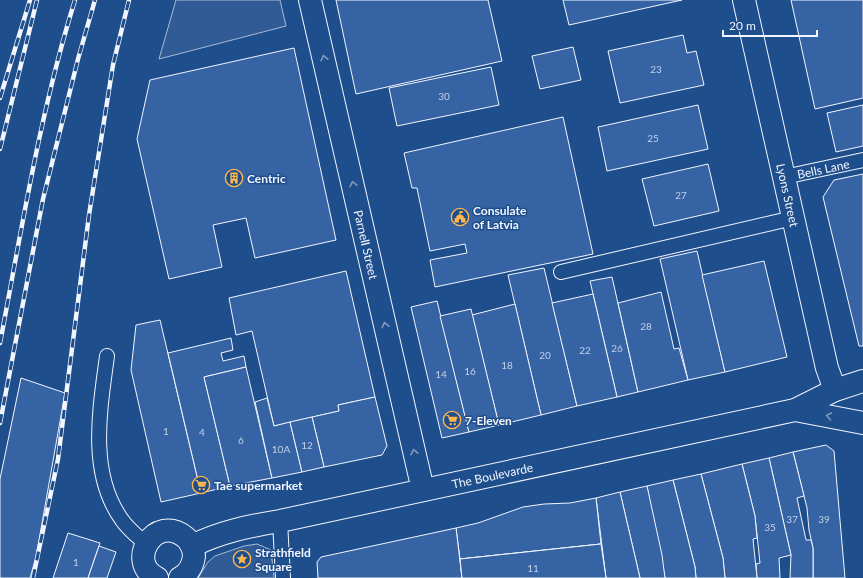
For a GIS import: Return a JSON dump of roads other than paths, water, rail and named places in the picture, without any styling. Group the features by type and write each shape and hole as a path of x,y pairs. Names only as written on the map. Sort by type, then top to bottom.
{"street":[{"name":"Parnell Street","path":"310,0 423,490"},
{"name":"Lyons Street","path":"744,0 826,363 835,390"},
{"name":"The Boulevarde","path":"192,546 222,533 795,410 835,390 863,381"},
{"name":"The Boulevarde","path":"795,410 863,423"},
{"path":"148,575 143,557 146,544 158,532 174,531 188,539 194,554 193,562 189,570 180,578"}],"lane":[{"name":"Bells Lane","path":"784,177 863,160"},
{"path":"561,272 793,218"},
{"path":"107,356 99,411 101,468 106,489 113,506 122,520 146,544"},
{"path":"280,521 283,578"}],"railway":[{"path":"0,98 30,0"},
{"path":"0,149 37,0"},
{"path":"0,343 24,213 42,127 75,0"},
{"path":"0,423 43,199 78,59 95,0"},
{"path":"33,578 58,459 89,215 113,65 129,0"}],"place":[{"name":"Centric","path":"234,178"},
{"name":"Consulate of Latvia","path":"460,217"},
{"name":"7-Eleven","path":"452,420"},
{"name":"Tae supermarket","path":"201,485"},
{"name":"Strathfield Square","path":"242,559"}]}
